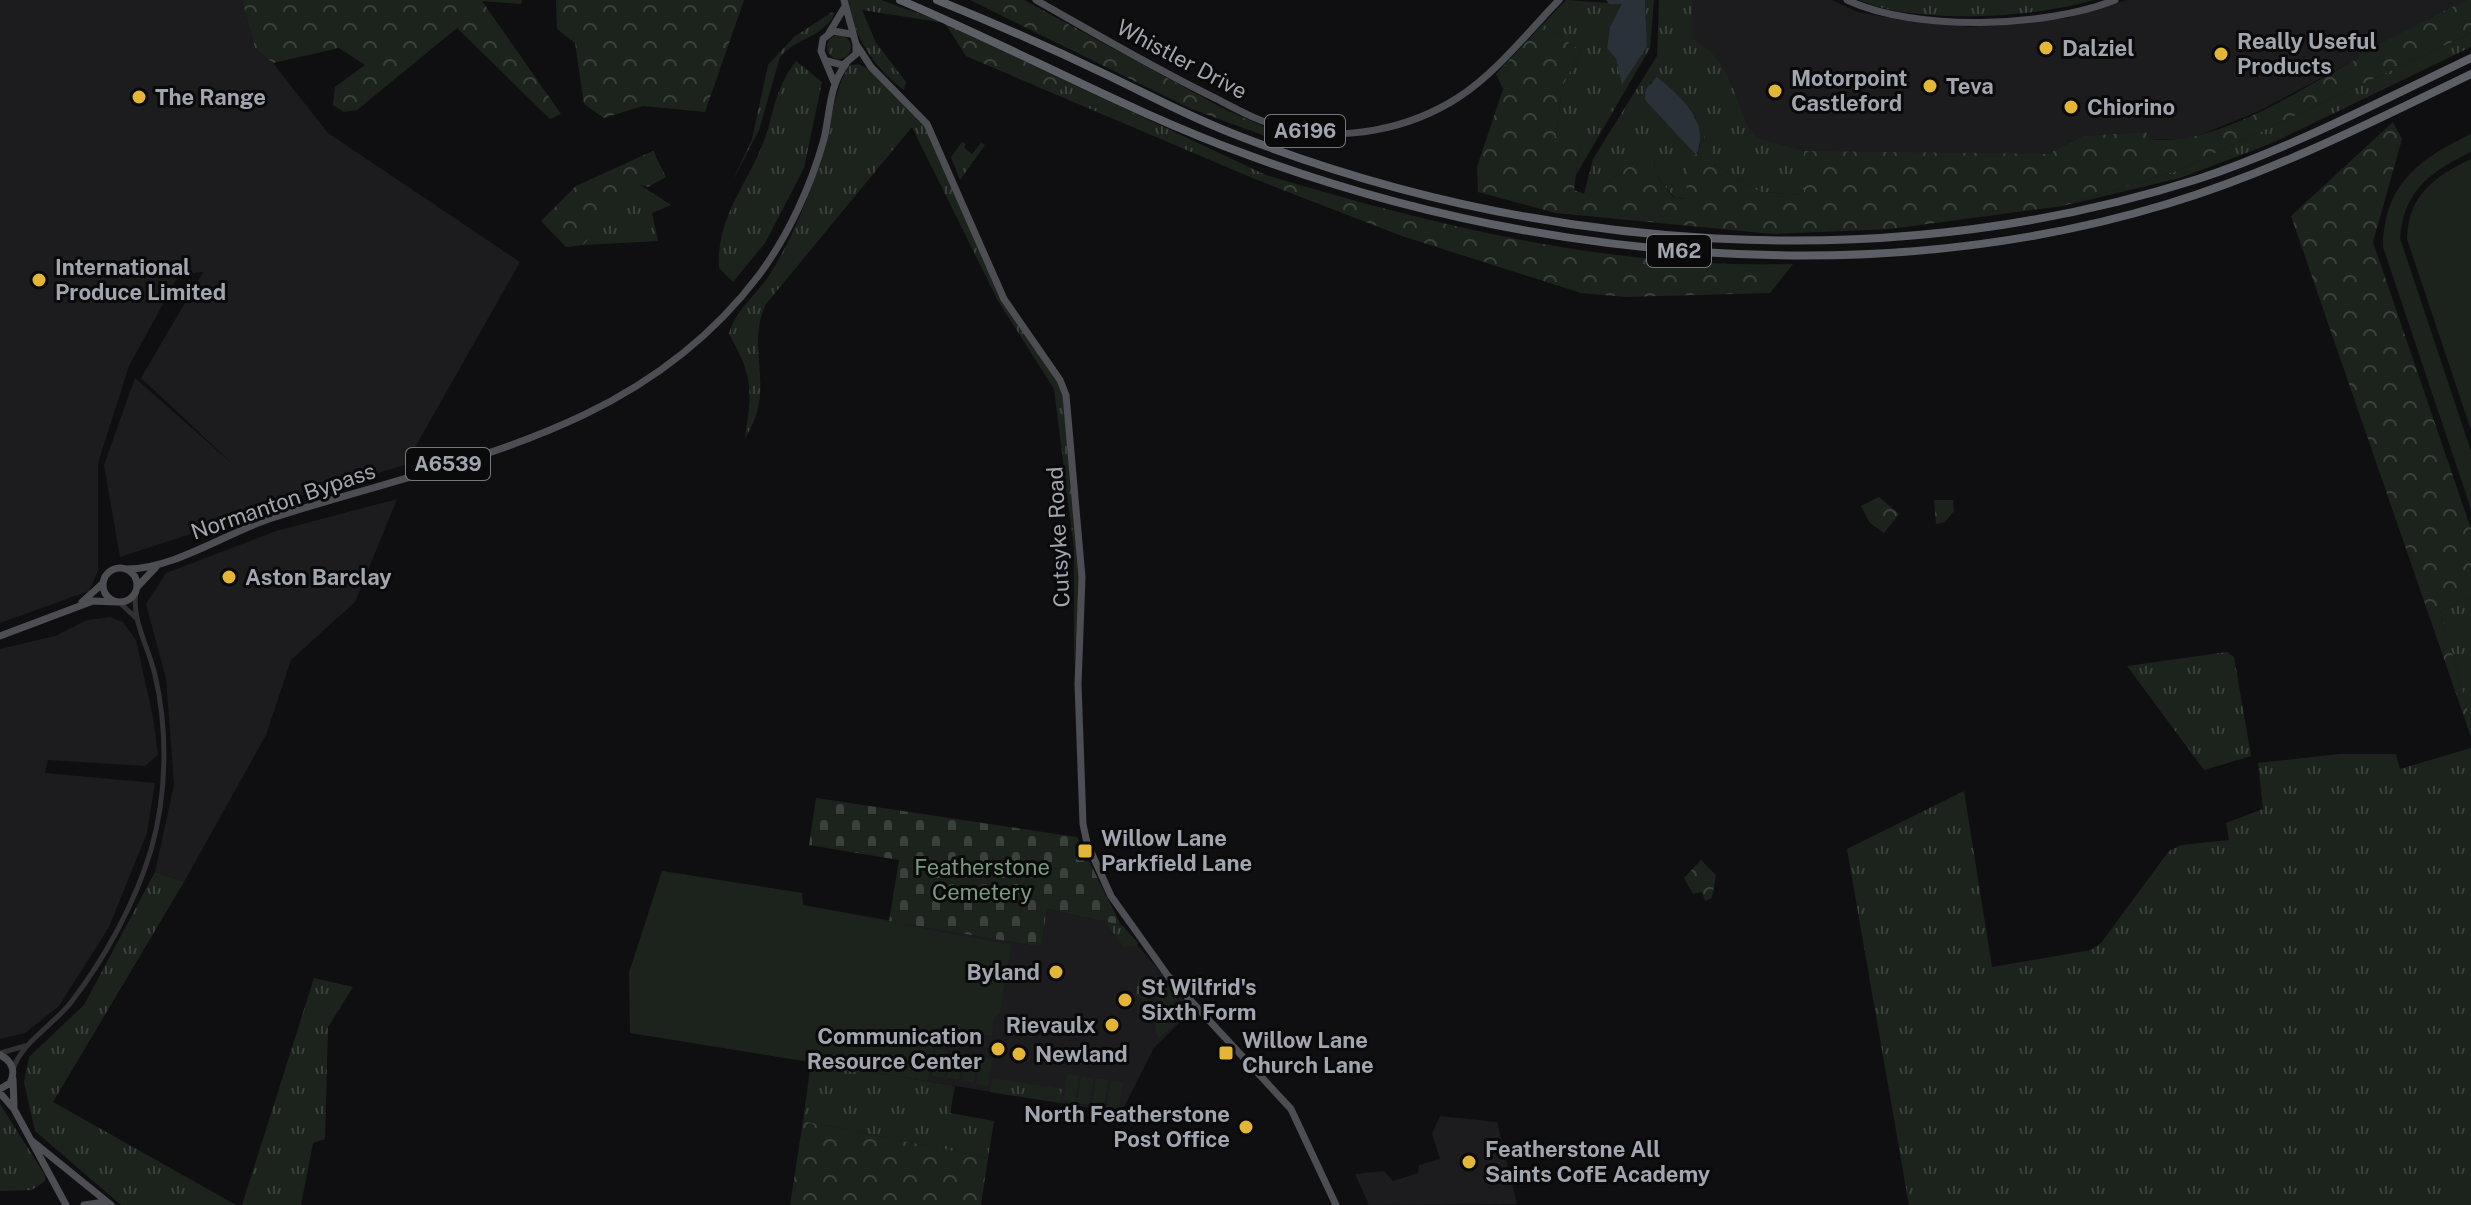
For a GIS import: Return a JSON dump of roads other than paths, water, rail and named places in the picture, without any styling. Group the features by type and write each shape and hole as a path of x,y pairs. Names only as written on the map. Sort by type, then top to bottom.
{"highway":[{"name":"M62","path":"900,0 1171,125 1247,155 1361,193 1544,235 1682,251 1764,255 1930,248 2047,232 2116,218 2234,181 2334,140 2471,74"},
{"name":"M62","path":"937,0 1240,137 1366,178 1521,215 1615,229 1763,241 1943,232 2048,216 2128,199 2237,165 2471,58"}],"main road":[{"name":"Whistler Drive","path":"1036,0 1176,78 1259,119 1290,129 1329,133 1389,127 1444,106 1484,78 1559,0"},
{"path":"1847,0 1901,18 1971,21 2069,14 2115,0"},
{"path":"844,4 821,47 827,61 871,67"},
{"path":"844,4 856,44 856,54 847,64"},
{"path":"829,33 840,30 851,34"},
{"name":"Cutsyke Road","path":"856,44 871,67 927,124 1004,299 1060,380 1066,395 1082,577 1078,684 1084,833 1098,869 1122,913 1168,976 1291,1109 1336,1205"},
{"name":"A6539","path":"827,61 834,83"},
{"name":"A6539","path":"834,83 847,64"},
{"name":"Normanton Bypass","path":"137,589 147,573 165,562 248,527 543,433 595,411 650,380 712,329 759,275 798,208 824,139 834,83"},
{"name":"Normanton Bypass","path":"127,569 165,562"},
{"path":"127,569 135,576 137,589"},
{"name":"A6539","path":"73,608 103,583 110,571 127,569"},
{"path":"103,583 106,594 118,602"},
{"name":"A6539","path":"0,636 93,601 126,601 137,589"},
{"path":"0,1054 9,1061 13,1072 14,1109"},
{"path":"13,1072 10,1083 0,1091 14,1109 66,1205"},
{"path":"29,1138 109,1204"},
{"path":"84,1205 109,1204"}],"street":[{"path":"13,1072 19,1055 63,1011 93,971 139,884 151,849 163,783 163,728 154,669 138,622 137,589"},
{"path":"118,602 138,622"},
{"path":"0,1054 29,1044"}],"place":[{"name":"Dalziel","path":"2046,48"},
{"name":"Really Useful Products","path":"2221,54"},
{"name":"Teva","path":"1930,86"},
{"name":"Motorpoint Castleford","path":"1775,91"},
{"name":"The Range","path":"139,97"},
{"name":"Chiorino","path":"2071,107"},
{"name":"International Produce Limited","path":"39,280"},
{"name":"Aston Barclay","path":"229,577"},
{"name":"Willow Lane Parkfield Lane","path":"1085,851"},
{"name":"Byland","path":"1056,972"},
{"name":"St Wilfrid's Sixth Form","path":"1125,1000"},
{"name":"Rievaulx","path":"1112,1025"},
{"name":"Communication Resource Center","path":"998,1049"},
{"name":"Willow Lane Church Lane","path":"1226,1053"},
{"name":"Newland","path":"1019,1054"},
{"name":"North Featherstone Post Office","path":"1246,1127"},
{"name":"Featherstone All Saints CofE Academy","path":"1469,1162"}],"park label":[{"name":"Featherstone Cemetery","path":"982,880"}]}
